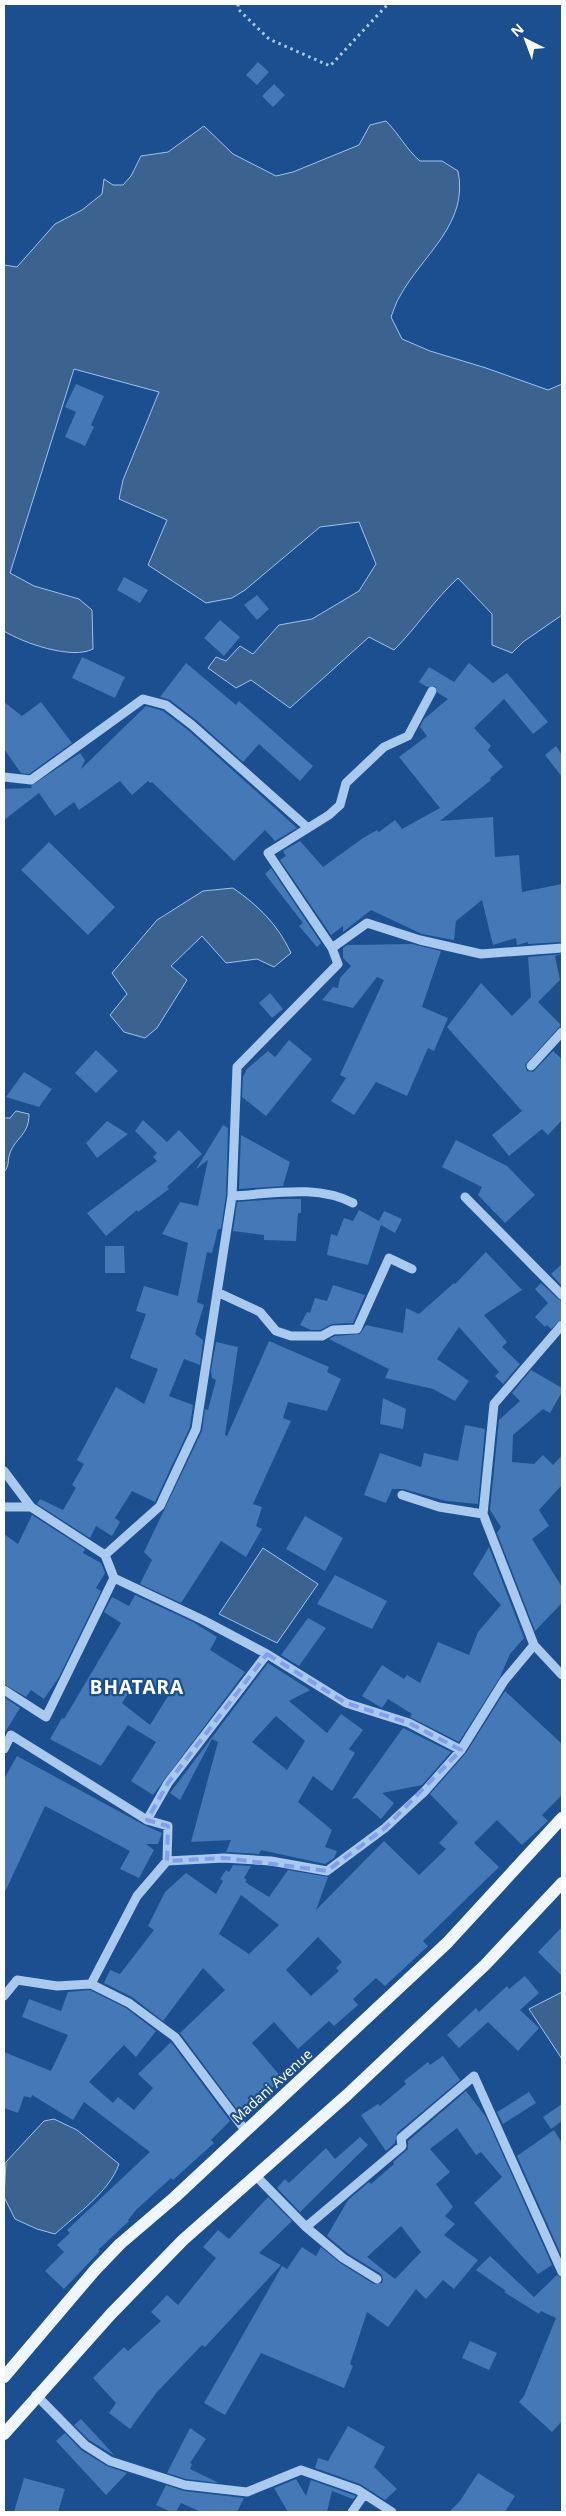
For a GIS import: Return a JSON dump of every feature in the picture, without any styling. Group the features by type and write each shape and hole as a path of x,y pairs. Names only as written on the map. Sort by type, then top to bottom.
{"main road":[{"name":"Madani Avenue","path":"4,2377 114,2250 175,2197 245,2130 350,2036 447,1943 562,1818"},
{"path":"4,2434 36,2396 183,2240 347,2095 470,1979 562,1882"}],"street":[{"path":"105,1555 160,1506 196,1430 232,1196 238,1067 338,964 332,948 268,853 329,815 340,805 346,783 384,747 408,736 432,691"},
{"path":"4,778 30,780 143,699 166,705 192,725 308,828"},
{"path":"332,948 367,923 420,940 481,954 562,948"},
{"path":"531,1066 562,1032"},
{"path":"232,1196 309,1192 337,1194 353,1203"},
{"path":"465,1196 562,1295"},
{"path":"217,1292 260,1312 276,1331 291,1336 322,1336 333,1330 357,1329 389,1258 412,1269"},
{"path":"562,1326 494,1404 483,1514 534,1645 562,1675"},
{"path":"4,1471 31,1507 105,1555 114,1578 203,1620 267,1654 346,1702 409,1723 461,1750"},
{"path":"402,1495 439,1507 483,1514"},
{"path":"4,1507 31,1507"},
{"path":"4,1690 46,1717 114,1578"},
{"path":"167,1861 224,1858 271,1861 327,1871 386,1828 424,1792 461,1750 504,1681 534,1645"},
{"path":"147,1820 168,1784 267,1654"},
{"path":"4,1749 11,1735 147,1820 168,1826 167,1861 137,1896 91,1984"},
{"path":"4,1996 17,1980 57,1986 91,1984 129,2003 176,2037 245,2130"},
{"path":"306,2227 402,2146 401,2138 474,2076 562,2272"},
{"path":"255,2175 306,2227 343,2258 378,2279"},
{"path":"36,2396 85,2445 110,2461 185,2485 247,2492 301,2470 361,2492 392,2512"},
{"path":"352,2512 363,2496 361,2492"}],"path":[{"path":"238,4 238,9 269,39 330,66 388,4"}],"highlighted area":[{"path":"267,1654 346,1703 409,1723 461,1750 385,1828 327,1871 224,1858 167,1861 168,1826 147,1820 168,1783"}],"water":[{"path":"386,121 420,161 442,161 458,171 460,190 457,207 451,223 410,281 395,306 391,317 402,339 430,351 548,390 562,384 562,615 523,642 512,653 492,645 492,614 458,578 394,650 369,637 290,708 251,680 236,688 208,668 216,657 226,661 240,646 253,654 279,625 312,619 359,591 376,564 359,522 320,527 245,590 232,598 206,603 148,565 167,520 119,499 123,480 159,392 74,369 10,573 34,586 79,599 92,610 93,649 73,653 48,649 12,636 4,631 4,265 17,267 55,224 82,210 102,194 104,179 113,185 123,185 131,176 141,156 168,152 204,126 233,154 276,176 293,172 359,145 370,125"},
{"path":"233,888 267,917 291,953 274,967 257,959 226,963 202,936 171,966 187,980 157,1028 145,1038 124,1032 110,1015 127,994 112,973 157,920 203,891"},
{"path":"16,1111 29,1114 27,1127 13,1148 4,1172 4,1118 10,1118"},
{"path":"263,1548 318,1584 277,1643 219,1614"},
{"path":"562,1992 562,2059 529,2009"},
{"path":"54,2119 77,2130 119,2164 108,2184 100,2193 55,2234 37,2229 15,2219 4,2197 6,2162 44,2121"}],"building":[{"path":"258,62 269,72 257,85 246,75"},
{"path":"274,84 285,95 273,107 262,96"},
{"path":"76,384 104,396 91,425 94,427 85,446 65,437 76,412 65,407"},
{"path":"124,577 148,590 140,603 117,590"},
{"path":"257,595 269,609 257,620 244,605"},
{"path":"220,620 240,637 224,656 204,638"},
{"path":"82,657 125,677 115,698 72,678"},
{"path":"186,663 236,705 239,701 313,766 300,781 259,744 243,762 196,720 170,700 160,697"},
{"path":"469,663 493,683 507,673 548,722 533,734 504,699 474,728 491,746 488,750 503,767 490,778 491,780 440,821 493,817 495,857 519,855 522,892 562,884 562,942 528,944 528,942 517,945 516,938 493,945 482,900 456,921 454,940 422,934 371,910 343,932 343,926 331,935 280,860 286,856 283,851 300,841 323,867 363,838 377,830 379,832 395,820 402,829 440,808 399,757 427,736 420,727 424,719 448,699 438,693 435,686 427,687 419,682 429,667 454,682"},
{"path":"4,702 22,716 41,702 72,743 29,774 21,773 4,749"},
{"path":"146,706 163,711 188,730 297,828 275,841 265,830 234,861 152,782 148,781 132,795 120,781 79,810 74,802 55,816 39,793 4,820 4,789 32,788 31,786 80,753 85,760 81,769"},
{"path":"556,746 562,755 562,777 545,755"},
{"path":"49,842 115,907 88,935 21,870"},
{"path":"271,868 321,943 317,947 299,926 303,923 265,874"},
{"path":"412,944 441,951 422,1007 448,1018 434,1051 428,1048 407,1096 376,1082 354,1115 331,1101 346,1078 340,1075 384,980 377,977 353,1008 322,1000 333,987 338,988 340,978 351,966 343,958 343,948 347,945"},
{"path":"562,954 555,956 560,980 538,1002 561,1025 525,1065 527,1071 533,1072 553,1051 562,1059 562,1120 548,1135 542,1129 509,1156 492,1135 522,1111 447,1027 481,983 512,1016 531,997 528,957"},
{"path":"270,993 283,1009 272,1018 259,1003"},
{"path":"289,1040 312,1059 266,1116 242,1097 243,1077 247,1069 268,1051 275,1057"},
{"path":"96,1050 118,1071 96,1093 75,1073"},
{"path":"24,1072 52,1089 39,1107 6,1097"},
{"path":"143,1120 167,1142 179,1130 202,1154 167,1187 169,1189 138,1212 137,1210 106,1236 87,1213 157,1161 153,1157 157,1153 135,1131"},
{"path":"107,1121 128,1134 97,1158 86,1143"},
{"path":"223,1125 228,1128 226,1195 221,1229 218,1229 212,1253 207,1252 197,1302 204,1305 195,1334 203,1340 200,1365 184,1359 169,1396 193,1405 190,1427 155,1502 132,1491 115,1518 120,1522 112,1536 96,1526 90,1538 37,1504 40,1499 63,1510 76,1488 72,1485 84,1464 77,1460 116,1387 144,1404 158,1369 130,1358 146,1314 136,1311 144,1286 178,1296 188,1243 162,1234 180,1202 198,1206 208,1160 196,1169"},
{"path":"241,1135 290,1162 283,1186 239,1189"},
{"path":"456,1140 507,1166 535,1195 505,1223 478,1195 482,1187 442,1167"},
{"path":"301,1199 301,1213 298,1213 296,1241 264,1240 264,1235 233,1231 237,1202"},
{"path":"359,1210 379,1221 384,1211 402,1219 395,1233 381,1225 368,1265 327,1255 331,1234 337,1236 344,1218 353,1221"},
{"path":"105,1246 124,1246 125,1273 105,1273"},
{"path":"486,1252 522,1290 484,1315 507,1342 502,1347 520,1364 503,1384 495,1376 499,1372 459,1327 437,1359 469,1381 455,1401 433,1389 385,1378 389,1369 329,1339 335,1336 360,1334 366,1325 403,1333 406,1308 419,1314 455,1284"},
{"path":"562,1264 562,1286 551,1274"},
{"path":"541,1283 562,1301 562,1319 551,1329 547,1325 545,1327 535,1317 548,1303 535,1289"},
{"path":"333,1285 365,1295 353,1323 332,1324 320,1330 311,1330 300,1325 307,1312 310,1313 315,1298 327,1301"},
{"path":"269,1341 329,1367 327,1372 341,1379 327,1411 288,1402 283,1418 291,1421 253,1504 262,1507 256,1526 262,1529 246,1557 221,1541 181,1603 140,1584 152,1560 144,1552 202,1431 205,1409 208,1410 216,1380 212,1378 211,1370 216,1342 238,1347 225,1435 227,1436"},
{"path":"531,1370 562,1388 562,1392 550,1413 543,1409 513,1435 512,1462 534,1464 543,1455 553,1465 562,1455 562,1485 539,1510 549,1526 532,1539 562,1587 562,1603 535,1631 497,1533 501,1527 490,1510 499,1420 520,1401 512,1393"},
{"path":"383,1398 406,1409 403,1429 380,1424"},
{"path":"465,1425 485,1429 478,1504 446,1501 403,1489 392,1489 386,1503 364,1495 380,1453 421,1467 424,1453 458,1461"},
{"path":"32,1515 85,1549 83,1553 101,1563 105,1573 96,1588 101,1591 59,1677 44,1699 31,1690 26,1697 4,1684 4,1534 18,1544"},
{"path":"305,1516 343,1538 325,1571 286,1549"},
{"path":"489,1547 524,1638 510,1654 500,1677 459,1742 410,1717 412,1714 388,1699 382,1708 362,1696 382,1665 404,1679 407,1675 420,1683 438,1642 469,1655 478,1632 501,1605 473,1574"},
{"path":"335,1575 387,1601 372,1629 317,1604"},
{"path":"135,1595 193,1622 217,1637 210,1650 245,1672 153,1795 131,1781 156,1742 128,1725 101,1766 50,1739 121,1623 104,1612 112,1597 129,1606","holes":["138,1678 168,1696 150,1725 122,1703"]},
{"path":"308,1618 326,1628 299,1666 281,1655"},
{"path":"268,1663 310,1690 289,1701 327,1733 341,1714 363,1730 349,1749 355,1753 332,1791 313,1776 298,1802 332,1830 325,1847 337,1851 334,1858 325,1864 261,1850 259,1854 226,1852 231,1840 191,1842 218,1742 212,1739 180,1800 170,1793","holes":["276,1716 305,1741 287,1770 252,1742"]},
{"path":"505,1691 562,1744 562,1795 542,1815 548,1821 522,1845 497,1820 474,1843 499,1867 423,1941 428,1946 385,1986 376,1978 353,1999 358,2005 334,2026 329,2021 298,2049 274,2022 252,2043 282,2078 262,2098 259,2094 238,2111 180,2033 225,1990 203,1968 163,2021 132,1997 104,1983 110,1970 120,1974 154,1930 148,1926 165,1892 186,1873 216,1894 223,1881 220,1879 226,1870 229,1872 233,1865 251,1866 244,1878 247,1880 245,1882 269,1897 288,1870 328,1877 316,1910 384,1841 419,1875 446,1849 439,1843 458,1823 430,1794 466,1753","holes":["241,1895 279,1925 249,1954 219,1934","318,1937 342,1962 336,1968 339,1971 311,1996 286,1970"]},
{"path":"4,1697 20,1708 4,1734"},
{"path":"403,1728 451,1752 422,1785 382,1793 394,1803 381,1819 357,1798 352,1799"},
{"path":"17,1756 162,1833 158,1844 146,1844 154,1850 139,1878 120,1869 130,1851 45,1806 4,1894 4,1779"},
{"path":"562,1927 562,1976 538,1952"},
{"path":"525,1976 539,1993 520,2010 539,2028 518,2051 488,2022 459,2048 447,2035 476,2008 479,2012 507,1986 509,1989"},
{"path":"90,1990 126,2008 156,2031 136,2057 124,2045 89,2082 113,2103 118,2097 134,2110 153,2088 138,2074 171,2042 230,2121 211,2140 214,2143 136,2210 129,2221 98,2250 100,2251 64,2289 45,2271 64,2252 57,2245 70,2233 67,2230 150,2152 84,2102 73,2120 32,2095 31,2098 24,2096 18,2113 4,2108 4,2052 51,2071 68,2035 22,2017 29,1999 61,2011 68,1992"},
{"path":"443,2056 460,2080 397,2133 395,2143 386,2151 361,2115 378,2104 380,2106 406,2084 404,2081 428,2062 430,2065"},
{"path":"466,2091 486,2117 552,2265 538,2274 474,2203 502,2177 481,2152 476,2155 457,2128 430,2149 450,2172 436,2184 453,2207 445,2216 455,2224 444,2235 478,2260 454,2289 443,2280 426,2299 416,2289 388,2327 367,2312 350,2364 353,2366 344,2388 261,2353 225,2415 204,2403 282,2266 287,2269 302,2247 316,2256 321,2247 340,2263 374,2284 382,2283 381,2274 347,2253 327,2236 348,2200 369,2182 371,2184 394,2164 393,2162 408,2149 408,2141","holes":["401,2226 421,2252 395,2279 367,2257"]},
{"path":"529,2092 536,2103 503,2124 497,2112"},
{"path":"562,2104 562,2121 551,2129 543,2117"},
{"path":"554,2130 562,2143 562,2257 517,2156"},
{"path":"360,2137 368,2145 300,2212 277,2188 285,2179 289,2183 326,2148 335,2159"},
{"path":"268,2197 292,2221 259,2253 281,2265 205,2347 202,2345 157,2392 130,2429 109,2413 116,2403 93,2378 124,2347 128,2351 161,2321 151,2312 167,2295 178,2305 216,2258 203,2247 218,2230 229,2239"},
{"path":"490,2256 534,2297 557,2275 562,2278 562,2421 552,2432 519,2402 524,2396 556,2318 541,2311 539,2314 504,2292 506,2291 476,2270"},
{"path":"470,2341 497,2353 489,2370 462,2358"},
{"path":"81,2419 115,2456 89,2440 74,2425"},
{"path":"348,2426 385,2447 374,2467 397,2489 385,2500 360,2484 315,2468 318,2458 328,2461"},
{"path":"190,2428 206,2439 190,2463 192,2464 190,2469 219,2483 186,2479 167,2473"},
{"path":"65,2433 81,2450 107,2466 127,2473 106,2495 56,2441"},
{"path":"478,2473 515,2496 505,2512 449,2512 460,2501"},
{"path":"24,2478 65,2489 58,2512 14,2512"},
{"path":"296,2479 306,2496 311,2480 356,2496 353,2499 332,2491 327,2512 288,2512 274,2488"},
{"path":"166,2485 184,2491 244,2498 237,2512 201,2512 181,2503 176,2512 171,2512 156,2505"}],"district":[{"name":"BHATARA","path":"137,1687"}]}
